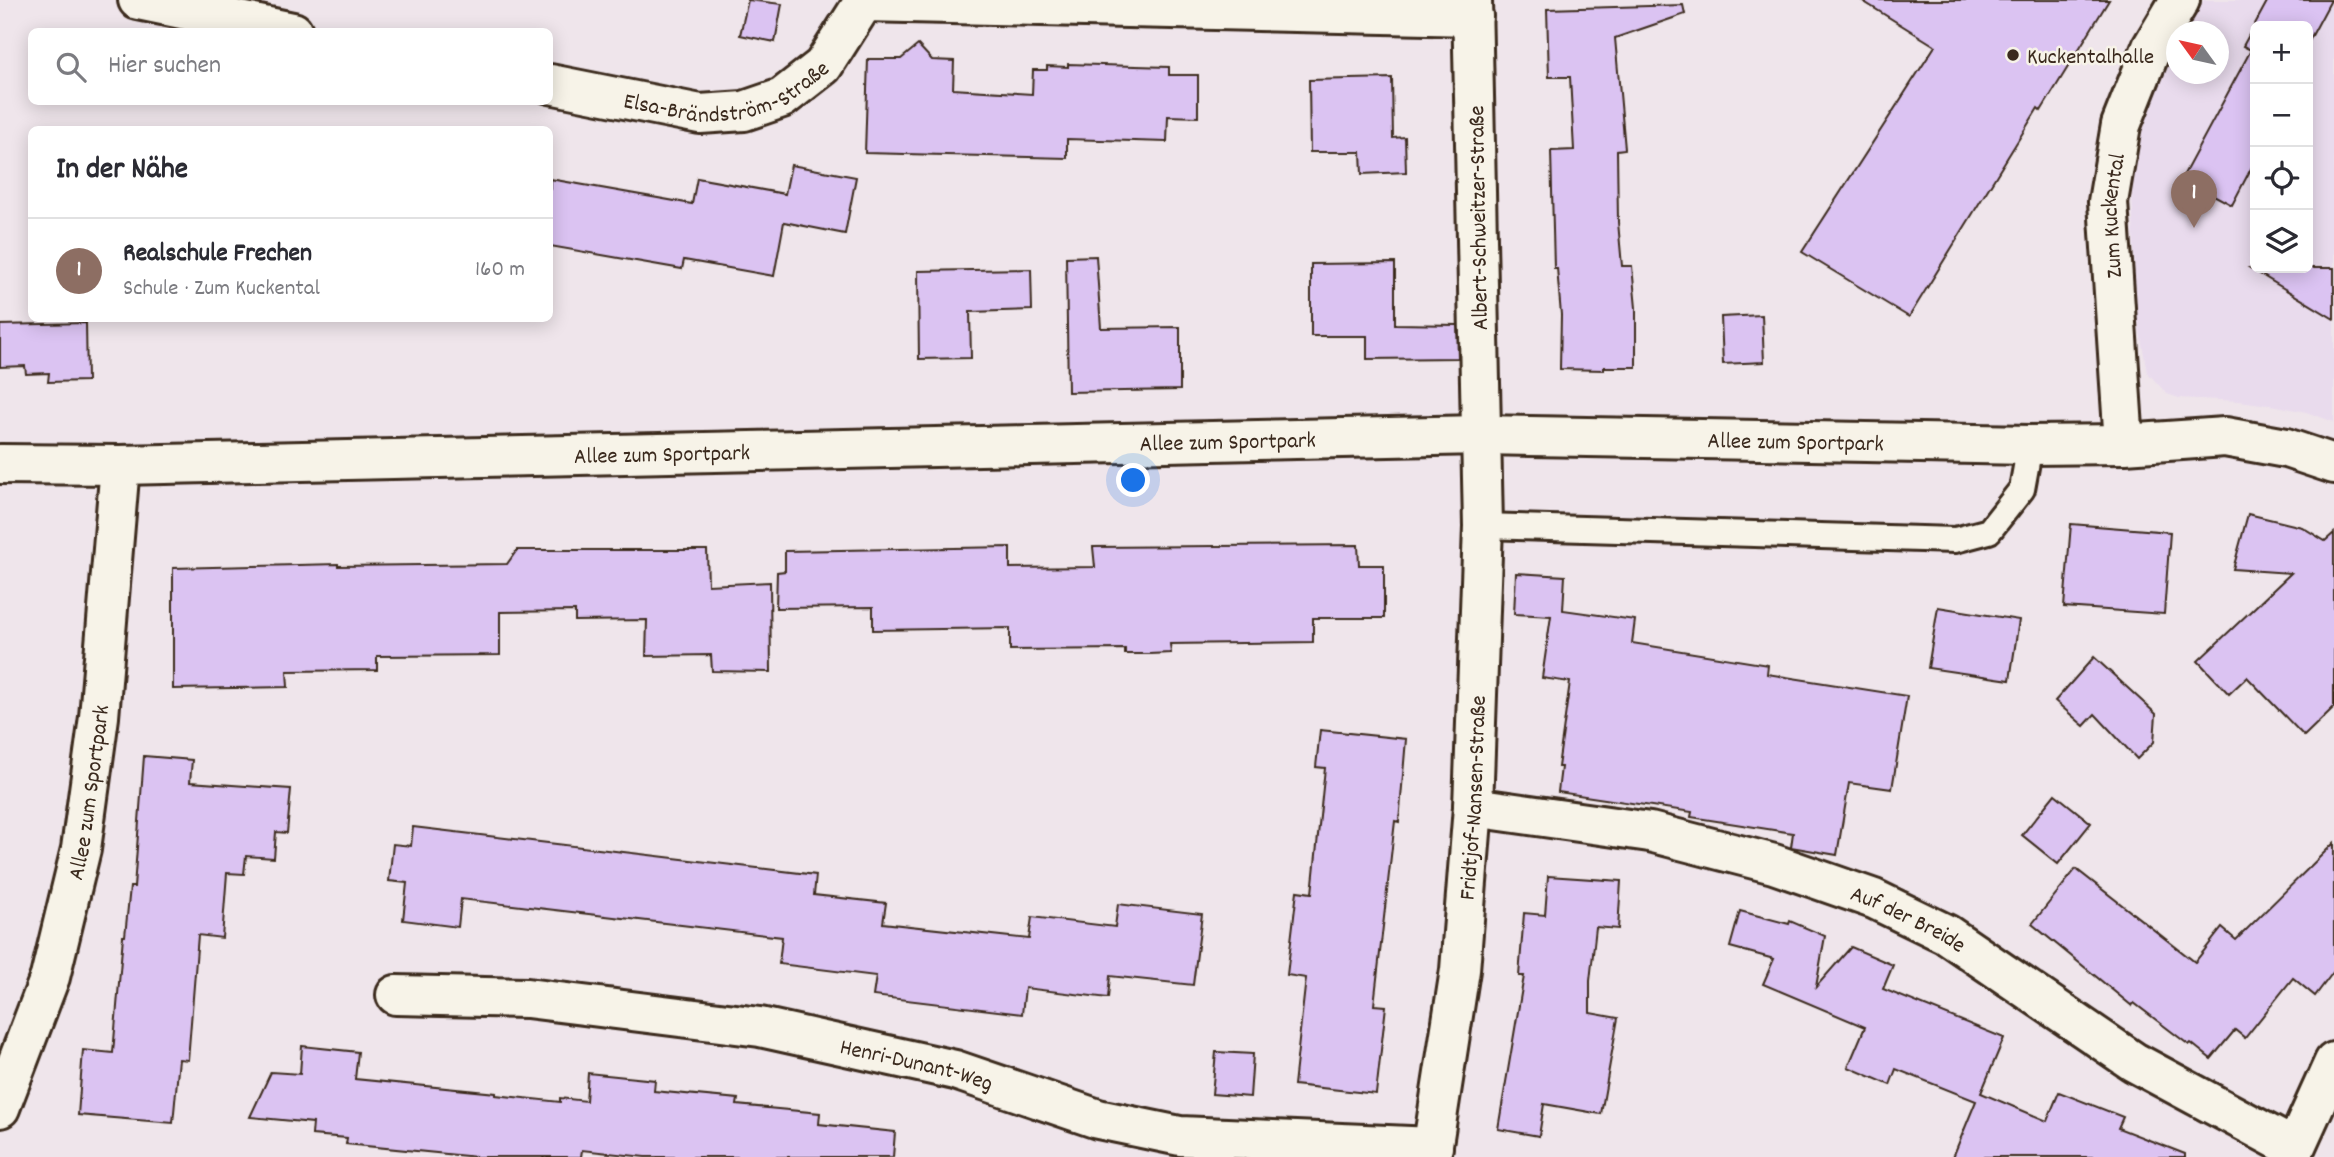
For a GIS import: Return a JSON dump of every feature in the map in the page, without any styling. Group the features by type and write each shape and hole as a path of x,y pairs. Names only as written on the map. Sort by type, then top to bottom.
{"street":[{"path":"138,0 274,28"},
{"name":"Zum Kuckental","path":"2123,444 2108,202 2121,125 2151,47 2180,0"},
{"path":"864,1 1472,8"},
{"name":"Elsa-Brändström-Straße","path":"553,85 700,114 744,111 782,98 823,66 864,1"},
{"name":"Albert-Schweitzer-Straße","path":"1472,8 1481,435"},
{"name":"Allee zum Sportpark","path":"0,464 120,465 1481,435 2030,445 2123,444 2225,438 2286,448 2334,464"},
{"name":"Fridtjof-Nansen-Straße","path":"1432,1152 1460,970 1473,807 1483,526 1481,435"},
{"name":"Allee zum Sportpark","path":"0,1108 50,977 81,849 99,717 120,465"},
{"name":"Auf der Breide","path":"1473,807 1650,832 1774,864 1874,899 1946,934 2134,1062 2293,1152"},
{"name":"Henri-Dunant-Weg","path":"396,995 527,998 760,1027 955,1070 1098,1119 1180,1136 1432,1152"},
{"path":"2293,1152 2334,1062"}],"lane":[{"path":"1483,526 1955,540 1989,531 2022,489 2030,445"}],"shaded area":[{"path":"2204,0 2334,0 2334,422 2277,406 2179,398 2167,394 2147,372 2136,309 2132,189 2143,118 2153,88 2166,63 2166,84 2229,84 2229,21 2190,21"}],"building":[{"path":"748,0 782,4 775,42 740,35"},
{"path":"1861,0 2109,0 2041,111 2038,108 1909,317 1802,252 1935,46"},
{"path":"2268,0 2331,0 2313,34 2313,21 2257,21"},
{"path":"1683,5 1685,14 1615,38 1625,149 1617,150 1618,222 1622,266 1632,266 1636,308 1636,367 1604,367 1604,370 1560,369 1561,315 1557,268 1554,268 1551,151 1574,150 1570,77 1549,77 1547,9"},
{"path":"2250,33 2250,50 2243,46"},
{"path":"918,45 932,60 954,61 953,89 1032,94 1033,70 1047,70 1047,66 1068,67 1068,64 1169,67 1169,75 1198,75 1198,117 1168,116 1167,142 1067,139 1067,158 865,153 868,59 901,59"},
{"path":"2250,52 2250,171 2232,205 2182,178"},
{"path":"1392,78 1393,138 1405,137 1406,172 1362,174 1361,152 1310,152 1309,80"},
{"path":"791,165 856,177 845,234 784,222 774,276 684,260 682,269 553,247 553,180 692,204 697,178 785,194"},
{"path":"1096,256 1101,328 1180,327 1180,390 1068,392 1066,257"},
{"path":"1395,263 1395,324 1457,325 1458,358 1367,359 1367,336 1311,336 1311,264"},
{"path":"2313,268 2334,268 2334,319 2258,273 2313,273"},
{"path":"1031,269 1032,310 970,312 971,358 919,359 918,271"},
{"path":"1762,315 1764,362 1723,364 1721,317"},
{"path":"86,323 87,381 48,382 49,373 26,374 25,366 0,367 0,325"},
{"path":"2248,514 2302,527 2325,541 2334,533 2334,707 2304,736 2247,677 2229,694 2198,661 2291,573 2233,569"},
{"path":"2071,524 2170,532 2164,614 2064,607"},
{"path":"1358,545 1359,565 1384,565 1384,618 1313,618 1313,642 1170,644 1171,653 1149,654 1125,654 1125,649 1010,650 1010,628 873,630 873,607 776,608 777,572 785,571 785,551 1010,547 1010,568 1095,567 1093,547"},
{"path":"517,550 707,550 708,585 770,582 771,672 712,671 711,655 646,656 647,620 575,621 575,611 500,612 500,655 377,656 377,670 287,671 288,687 173,689 173,568 507,564"},
{"path":"1516,573 1565,576 1563,610 1635,620 1632,643 1768,665 1767,674 1907,696 1892,789 1849,783 1837,855 1791,847 1793,833 1691,817 1692,812 1558,792 1561,767 1558,767 1570,682 1542,678 1551,616 1514,614"},
{"path":"1938,607 2019,620 2010,680 1928,668"},
{"path":"2094,657 2156,714 2154,742 2137,759 2095,714 2084,726 2055,701"},
{"path":"1320,730 1406,739 1399,822 1395,821 1374,1005 1386,1006 1376,1094 1294,1085 1306,978 1287,975 1297,891 1312,893 1325,768 1316,767"},
{"path":"144,756 192,760 190,782 291,789 287,833 276,832 274,858 246,856 244,874 227,873 222,938 198,935 188,1060 179,1059 173,1123 78,1115 83,1050 113,1053 123,936 130,887 134,887"},
{"path":"2055,794 2091,823 2058,864 2022,835"},
{"path":"413,827 816,875 814,895 886,903 883,923 1029,939 1032,917 1115,927 1118,904 1202,914 1193,985 1110,976 1108,998 1025,988 1022,1014 873,996 876,976 779,964 782,937 461,899 458,927 403,920 407,883 389,881 393,844 411,846"},
{"path":"2334,843 2334,971 2315,996 2293,978 2245,1038 2235,1030 2211,1059 2134,1003 2132,1006 2032,924 2076,869 2195,962 2222,928 2236,940"},
{"path":"1548,876 1621,881 1618,929 1596,927 1590,981 1590,1013 1618,1018 1601,1114 1544,1104 1539,1136 1498,1129 1524,976 1519,976 1524,913 1545,915"},
{"path":"1740,911 1789,924 1790,921 1825,936 1816,987 1851,947 1893,965 1883,989 2004,1038 1981,1093 2047,1121 2059,1092 2123,1117 2118,1128 2185,1154 2185,1157 1953,1157 1976,1101 1896,1069 1890,1085 1848,1067 1865,1027 1763,984 1774,959 1730,947"},
{"path":"302,1046 358,1052 355,1079 560,1102 560,1098 586,1101 588,1073 655,1080 654,1091 738,1099 737,1105 820,1113 819,1124 895,1132 893,1157 645,1157 582,1150 581,1157 477,1157 346,1144 347,1138 312,1135 313,1123 250,1117 271,1072 300,1074"},
{"path":"1216,1052 1253,1054 1250,1097 1212,1094"}],"place":[{"name":"Kuckentalhalle","path":"2013,55"},
{"name":"Realschule Frechen","path":"2194,228"}]}
